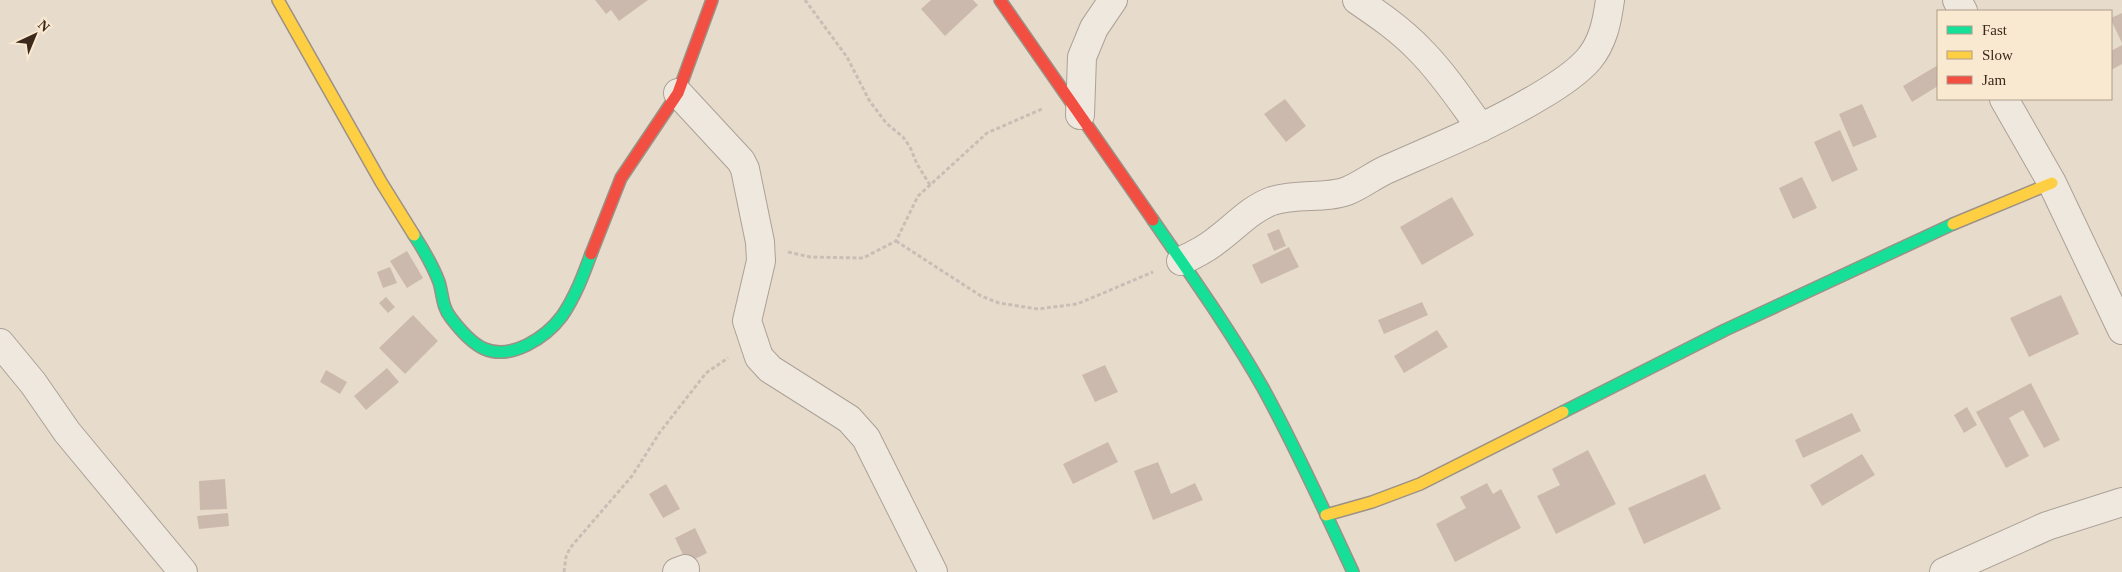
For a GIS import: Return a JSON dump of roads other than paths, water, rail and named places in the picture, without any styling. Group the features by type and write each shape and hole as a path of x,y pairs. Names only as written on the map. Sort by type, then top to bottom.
{"street":[{"path":"278,0 381,182 420,244 439,283 442,301 450,317 475,344 490,351 502,353 514,351 542,338 561,317 578,288 621,178 678,93 712,0"},
{"path":"1000,0 1181,261 1262,387 1353,572"},
{"path":"1074,106 1082,58 1094,28 1113,0"},
{"path":"1357,0 1394,26 1420,49 1444,77 1481,128"},
{"path":"1181,261 1199,253 1218,240 1242,218 1271,201 1348,191 1384,170 1481,128 1559,84 1588,60 1601,40 1607,24 1610,0"},
{"path":"678,93 741,161 744,169 760,242 761,261 747,321 759,357 770,369 849,419 866,438 932,572"},
{"path":"2005,100 2052,183 2122,330"},
{"path":"1326,514 1372,502 1420,484 1725,330 1922,237 2052,183"},
{"path":"0,343 33,383 67,432 183,572"},
{"path":"1944,572 2047,526 2122,502"}]}
